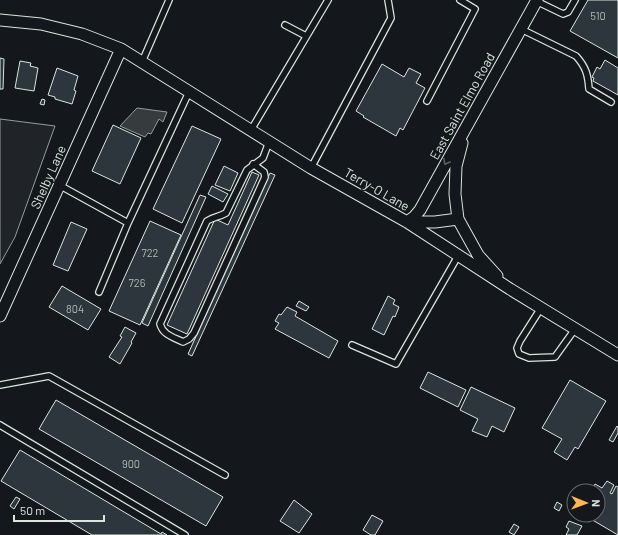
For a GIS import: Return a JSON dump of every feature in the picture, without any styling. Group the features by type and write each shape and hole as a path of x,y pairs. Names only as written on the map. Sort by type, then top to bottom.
{"street":[{"name":"East Saint Elmo Road","path":"407,222 420,210 537,0"},
{"name":"Terry-O Lane","path":"0,20 41,24 82,34 121,49 311,168 407,222 510,289 618,355"},
{"name":"Shelby Lane","path":"0,316 121,49"},
{"path":"466,128 456,166 455,194 458,219 478,255 510,289"},
{"path":"407,222 435,222 458,219"}],"lane":[{"path":"142,62 169,0"},
{"path":"251,130 328,0"},
{"path":"311,168 391,18 388,0"},
{"path":"427,101 475,9 460,0"},
{"path":"537,0 563,14 568,12 575,0"},
{"path":"285,25 306,36"},
{"path":"521,29 576,56 583,64 588,76 589,90 611,102"},
{"path":"99,292 128,223 189,92"},
{"path":"253,164 264,172 265,177 194,333 190,340 183,342 166,334 160,324 207,221 213,217 221,216 226,213 247,170 253,164 263,158 269,142"},
{"path":"59,185 128,223"},
{"path":"352,345 396,364 458,256"},
{"path":"541,308 520,341 517,348 519,354 529,358 555,357 575,329"},
{"path":"0,385 49,376 225,475"},
{"path":"0,425 185,535"}],"shaded area":[{"path":"137,108 167,112 163,122 159,119 151,134 148,133 145,137 120,126"},
{"path":"0,119 55,126 15,237 0,264"}],"building":[{"path":"588,0 618,0 618,58 570,31"},
{"path":"0,58 4,59 3,89 0,89"},
{"path":"605,60 618,68 618,95 593,81 594,78 592,77 597,67 600,69"},
{"path":"20,61 31,63 30,66 38,68 34,91 15,88"},
{"path":"382,64 404,77 409,68 421,74 416,83 425,88 403,130 400,128 396,136 363,117 364,116 356,111"},
{"path":"57,68 78,76 72,104 55,99 55,97 48,95"},
{"path":"42,99 45,100 44,105 40,104"},
{"path":"113,125 141,138 120,184 92,171"},
{"path":"192,126 221,139 182,223 153,209"},
{"path":"224,166 238,173 230,191 215,185"},
{"path":"252,172 259,175 187,334 167,325 215,219 228,225"},
{"path":"270,173 275,175 192,356 188,354"},
{"path":"212,186 228,194 223,202 208,194"},
{"path":"200,195 206,197 148,326 142,323"},
{"path":"150,221 181,235 140,325 109,311"},
{"path":"71,222 87,229 68,271 53,265"},
{"path":"62,286 101,309 88,330 49,307"},
{"path":"388,296 395,300 393,304 399,307 384,335 372,329"},
{"path":"299,301 309,307 306,311 296,306"},
{"path":"287,307 297,312 295,316 338,341 329,358 275,329 279,323 275,321 279,314 281,315"},
{"path":"125,327 136,333 120,364 109,357 122,337 120,336"},
{"path":"428,372 466,390 458,407 420,388"},
{"path":"570,380 606,401 578,449 575,447 567,460 554,452 562,439 542,428"},
{"path":"471,387 515,408 504,432 492,426 487,437 472,431 478,419 460,410"},
{"path":"56,400 223,497 206,526 39,429"},
{"path":"617,426 618,433 613,442 609,440"},
{"path":"20,450 161,534 162,532 167,535 92,535 1,481"},
{"path":"607,481 614,485 610,493 612,494 616,486 618,487 618,535 598,523 606,523 606,483"},
{"path":"16,497 20,499 14,509 10,506"},
{"path":"294,500 312,514 299,533 280,521"},
{"path":"557,502 562,505 559,511 554,508"},
{"path":"372,515 383,521 375,535 371,535 363,530"},
{"path":"568,523 574,523 582,526 577,535 566,535 569,529 566,527"},
{"path":"514,524 519,527 514,535 509,532"}]}
